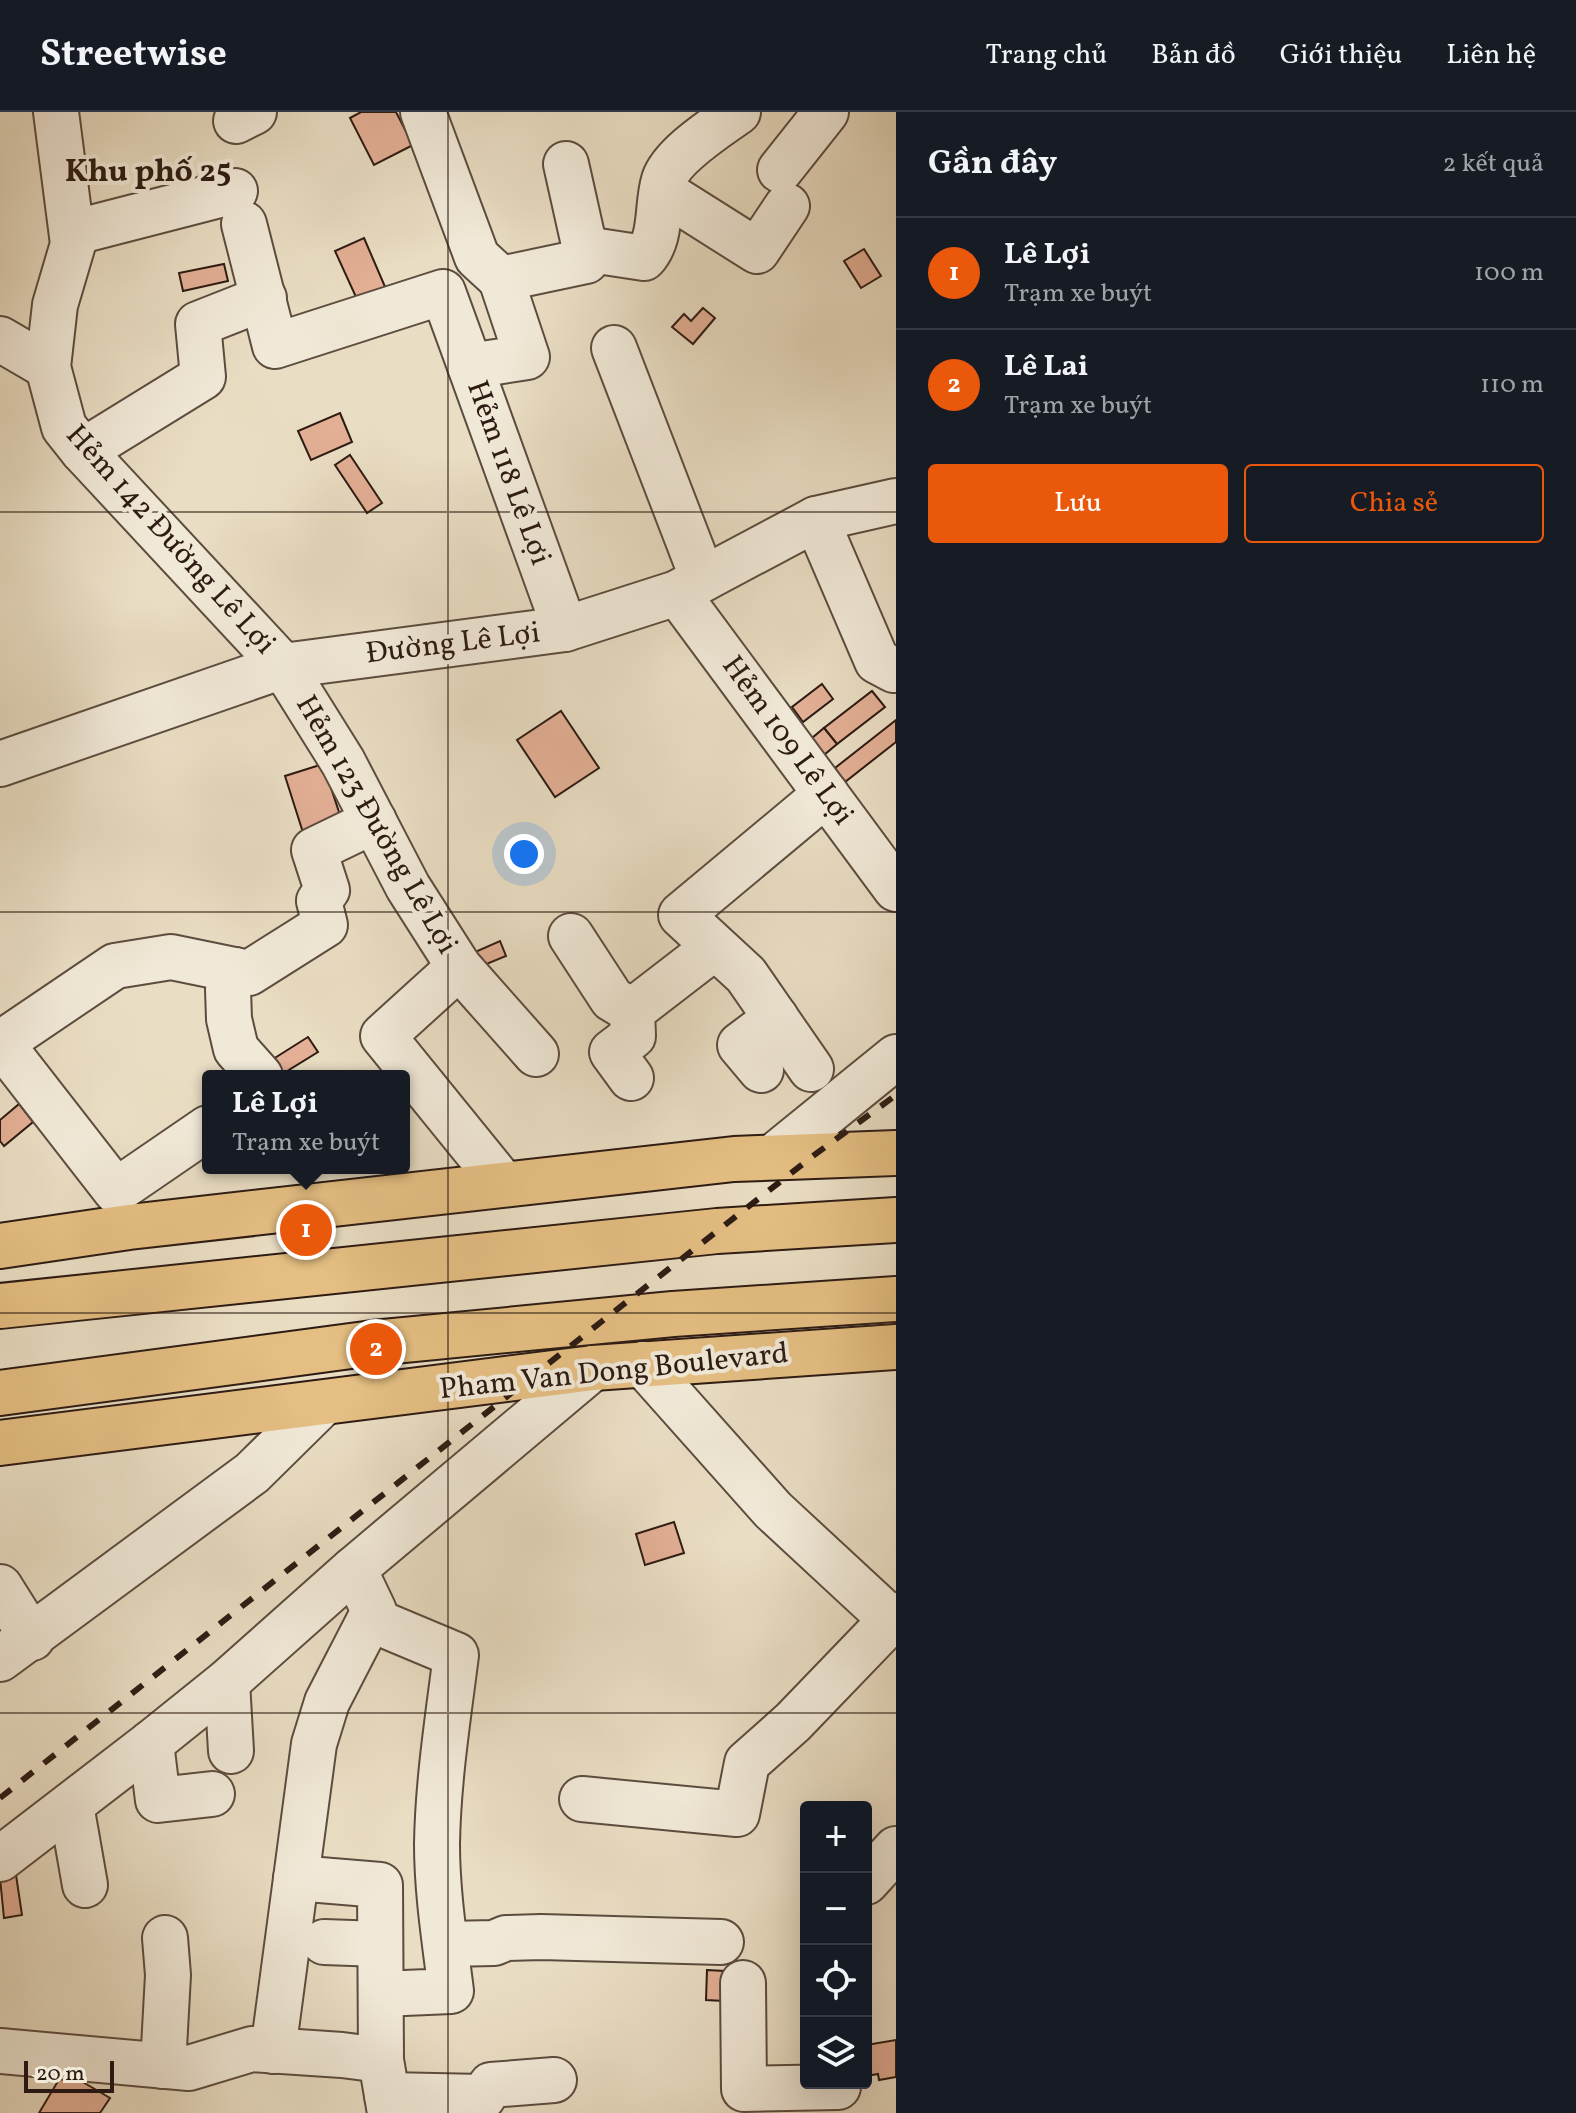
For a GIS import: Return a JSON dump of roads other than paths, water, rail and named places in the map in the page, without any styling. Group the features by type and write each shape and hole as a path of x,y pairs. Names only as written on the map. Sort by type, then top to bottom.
{"main road":[{"path":"0,1246 129,1227 503,1184 773,1157 883,1154"},
{"path":"0,1306 100,1293 717,1231 896,1220"},
{"name":"Pham Van Dong Boulevard","path":"0,1393 373,1343 673,1314 896,1299"},
{"name":"Pham Van Dong Boulevard","path":"0,1443 593,1368 896,1347"}],"street":[{"path":"0,339 48,367 55,305 73,244 56,112"},
{"path":"423,112 477,257 501,279 586,261 566,164"},
{"path":"585,249 644,258 653,248 665,177 690,147 738,112"},
{"path":"662,191 757,251 784,188 824,113"},
{"path":"72,233 239,207 275,346 443,292 470,366"},
{"name":"Hẻm 118 Lê Lợi","path":"501,279 527,357 470,366 565,629"},
{"path":"83,451 203,377 198,324 264,298"},
{"name":"Hẻm 109 Lê Lợi","path":"614,348 690,586 826,794 896,889"},
{"name":"Hẻm 142 Đường Lê Lợi","path":"48,367 64,427 283,666"},
{"name":"Đường Lê Lợi","path":"0,764 283,666 565,629 690,586 816,519 896,501"},
{"path":"816,519 877,661 894,670"},
{"name":"Hẻm 123 Đường Lê Lợi","path":"283,666 343,762 408,887 459,967 536,1054"},
{"path":"811,1069 746,975 681,915 826,794"},
{"path":"202,1132 116,1191 0,1042 115,966 171,957 249,973 325,925 319,901 327,890 314,850 374,821"},
{"path":"571,936 622,1005 633,1036 621,1065"},
{"path":"622,1005 715,947"},
{"path":"459,967 383,1036 503,1184"},
{"path":"235,970 228,989 229,1019 236,1049 255,1070"},
{"path":"761,1070 740,1045 776,1018"},
{"path":"773,1157 896,1057"},
{"path":"582,1799 737,1814 747,1763 793,1722 894,1620 773,1510 643,1364"},
{"path":"0,1859 227,1682 354,1569 593,1368"},
{"path":"0,1587 16,1649 252,1473 322,1404"},
{"path":"273,2051 314,1744 327,1702 374,1611 354,1569"},
{"path":"370,1619 456,1655 444,1750 437,1844 451,1991 381,1994"},
{"path":"227,1682 231,1751"},
{"path":"151,1743 158,1800 212,1794"},
{"path":"71,1805 85,1885"},
{"path":"872,1875 896,1849"},
{"path":"296,1878 380,1885 386,2090"},
{"path":"446,1944 494,1943 506,1938 541,1937 721,1942"},
{"path":"163,2066 168,1975 165,1938"},
{"path":"324,1942 380,1944"},
{"path":"743,1983 744,2089 840,2094"},
{"path":"0,2051 189,2068 252,2049 342,2055 386,2090 483,2097 491,2085 554,2080"}],"railway":[{"path":"0,1798 601,1322 896,1095"}],"place":[{"name":"Lê Lợi","path":"306,1230"},
{"name":"Lê Lai","path":"376,1349"}],"district":[{"name":"Khu phố 25","path":"148,173"}]}
